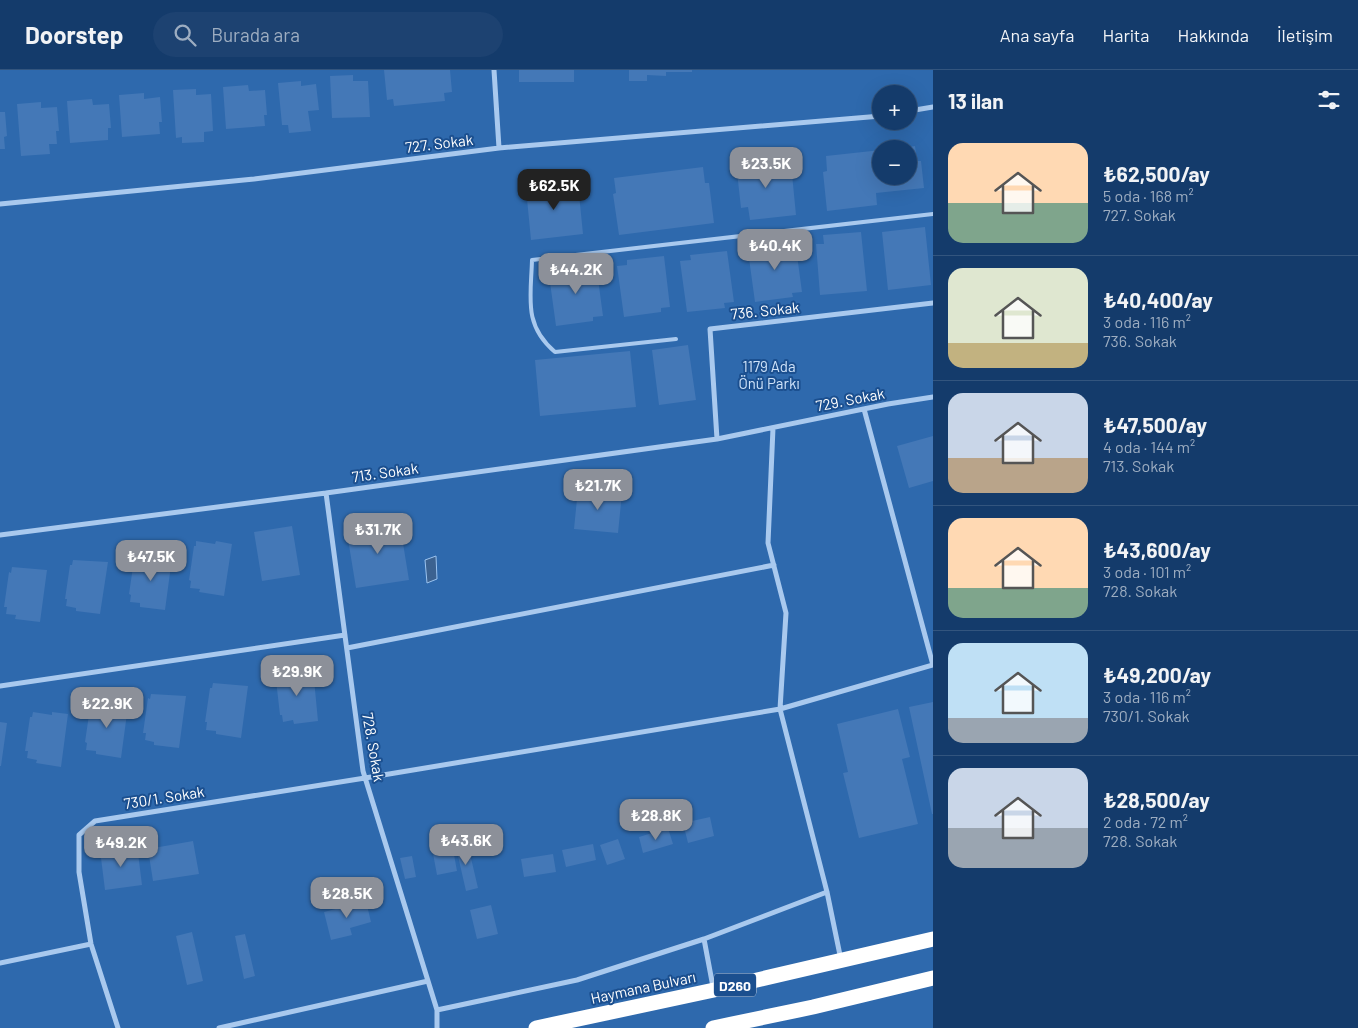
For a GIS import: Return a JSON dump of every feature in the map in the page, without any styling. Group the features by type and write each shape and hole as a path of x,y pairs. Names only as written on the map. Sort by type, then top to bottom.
{"highway":[{"name":"Haymana Bulvarı","path":"536,1028 714,990 933,939"},
{"name":"D260","path":"713,1028 813,1007 933,978"}],"street":[{"path":"494,70 499,148"},
{"path":"917,110 933,107"},
{"name":"727. Sokak","path":"0,204 254,179 499,148 872,117"},
{"name":"736. Sokak","path":"717,439 710,329 933,304"},
{"name":"729. Sokak","path":"772,428 933,397"},
{"path":"864,409 933,665"},
{"path":"772,428 768,542 786,613 780,709 827,892 841,960"},
{"name":"713. Sokak","path":"0,535 326,493 717,439 772,428"},
{"name":"728. Sokak","path":"326,493 366,778 428,981 436,1010 437,1028"},
{"path":"347,648 774,565"},
{"path":"0,686 345,635"},
{"name":"730/1. Sokak","path":"118,1028 91,944 79,872 79,835 95,821 780,709 933,665"},
{"path":"436,1010 577,980 704,939 827,892"},
{"path":"704,939 714,990"},
{"path":"0,963 91,944"},
{"path":"219,1028 428,981"}],"lane":[{"path":"676,339 555,352 542,338 535,327 531,315 532,260 933,214"}],"green space":[{"name":"1179 Ada Önü Parkı","path":"0,70 933,70 933,1028 0,1028"}],"shaded area":[{"path":"436,556 437,579 427,583 425,560"}],"building":[{"path":"384,70 450,70 452,92 444,93 445,101 394,106 393,99 387,100"},
{"path":"519,70 574,70 574,82 519,82"},
{"path":"629,70 692,70 692,72 666,72 666,76 647,75 647,81 629,81"},
{"path":"353,75 353,81 368,81 370,117 332,118 330,76"},
{"path":"301,81 301,86 316,84 319,110 308,111 311,131 289,133 288,125 282,125 278,83"},
{"path":"248,85 249,91 265,90 267,115 264,115 265,126 226,129 223,87"},
{"path":"196,89 196,95 211,94 213,131 204,132 204,142 182,143 182,137 176,138 173,90"},
{"path":"144,93 144,99 160,97 162,122 159,122 160,134 122,137 119,95"},
{"path":"92,99 93,105 109,104 111,128 108,128 108,140 70,143 67,101"},
{"path":"41,102 41,108 57,107 59,131 56,131 57,144 49,144 50,154 21,156 17,104"},
{"path":"0,112 5,112 7,136 4,137 5,149 0,149"},
{"path":"872,151 872,185 917,185 917,161 921,161 924,188 876,193 877,205 827,211 823,172 827,171 826,156"},
{"path":"786,158 788,175 792,174 796,215 750,220 748,207 741,208 736,163"},
{"path":"703,167 705,183 709,183 714,223 619,235 613,194 616,193 614,178"},
{"path":"573,180 574,195 579,194 583,234 531,240 527,199 530,199 528,185"},
{"path":"925,227 931,285 888,290 882,232"},
{"path":"861,232 867,291 820,295 816,244 824,244 823,235"},
{"path":"795,240 802,292 792,293 793,297 755,302 748,251 759,249 758,245"},
{"path":"727,251 734,302 724,303 725,308 687,312 680,261 691,260 690,255"},
{"path":"664,256 670,307 661,308 661,312 624,317 617,266 627,265 627,260"},
{"path":"596,264 603,316 593,317 593,321 556,326 549,275 560,274 559,269"},
{"path":"688,345 696,400 659,405 652,350"},
{"path":"630,351 636,407 540,416 535,360"},
{"path":"933,436 933,481 909,488 897,446"},
{"path":"578,489 622,493 618,533 574,529"},
{"path":"383,522 384,528 400,525 409,580 356,588 347,533 363,531 363,525"},
{"path":"292,526 300,575 262,581 254,532"},
{"path":"196,541 215,544 216,541 232,544 224,596 199,592 200,589 190,588 191,581 189,580"},
{"path":"137,555 172,558 165,610 140,607 140,603 130,602 131,595 129,594 134,560 136,561"},
{"path":"73,560 108,562 100,614 76,611 76,608 66,606 67,599 65,599 70,565 72,565"},
{"path":"12,567 47,570 40,622 15,619 16,615 6,614 7,607 4,607 9,572 11,573"},
{"path":"313,669 318,721 294,724 293,720 283,722 282,715 280,715 276,680 278,680 278,675"},
{"path":"213,683 248,686 241,738 216,734 216,731 206,730 207,722 205,722 210,688 212,688"},
{"path":"151,694 186,696 179,748 154,745 154,742 145,740 146,733 143,733 148,698 150,699"},
{"path":"933,702 933,814 932,814 909,707"},
{"path":"93,703 112,706 112,703 128,706 121,758 96,754 96,751 86,750 87,743 85,742 90,708 92,708"},
{"path":"898,709 910,757 902,759 918,824 859,838 843,773 848,772 837,724"},
{"path":"33,712 52,715 52,712 68,714 61,767 36,763 37,760 27,758 28,751 25,751 30,717 32,717"},
{"path":"0,722 7,723 1,766 0,766"},
{"path":"710,817 714,836 688,843 683,823"},
{"path":"668,828 673,844 643,853 639,837"},
{"path":"618,839 625,859 607,865 600,845"},
{"path":"193,841 199,874 153,881 148,849"},
{"path":"467,841 478,888 466,891 455,843"},
{"path":"452,844 457,871 437,875 432,848"},
{"path":"593,844 596,860 566,867 562,850"},
{"path":"137,845 142,885 105,890 100,850"},
{"path":"553,854 556,872 524,877 521,859"},
{"path":"412,856 416,877 405,879 400,858"},
{"path":"366,901 371,922 350,928 352,935 331,940 324,912"},
{"path":"491,905 498,934 477,939 470,910"},
{"path":"192,932 203,981 187,985 176,936"},
{"path":"245,934 255,976 244,979 235,936"}]}
